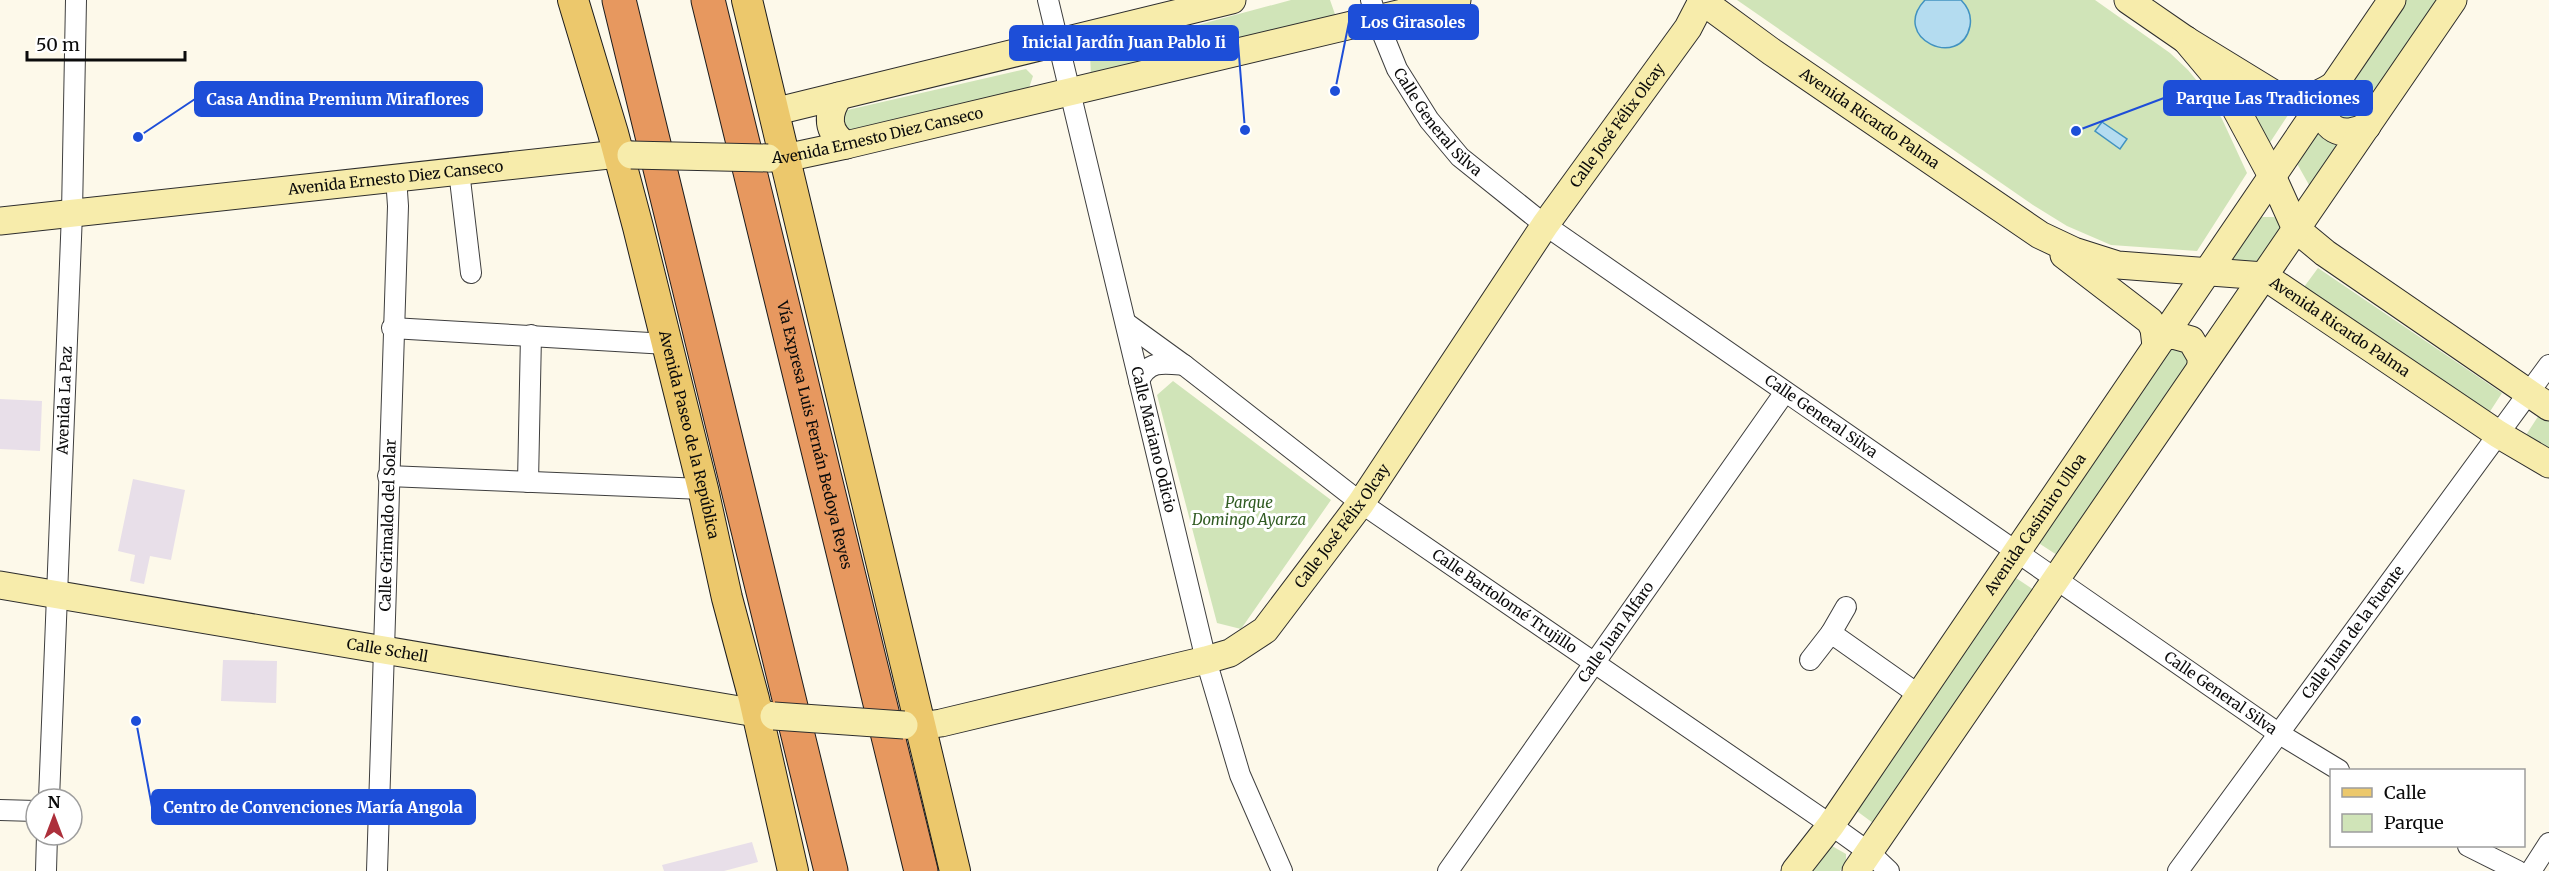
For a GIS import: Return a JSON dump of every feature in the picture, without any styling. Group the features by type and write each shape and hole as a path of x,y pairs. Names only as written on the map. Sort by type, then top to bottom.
{"highway":[{"path":"619,0 831,871"},
{"name":"Vía Expresa Luis Fernán Bedoya Reyes","path":"708,0 921,871"}],"main road":[{"name":"Avenida Paseo de la República","path":"573,0 625,154 727,598 766,716 793,871"},
{"path":"747,0 773,112 777,158 912,726 955,871"},
{"path":"773,112 1232,0"},
{"name":"Avenida Ernesto Diez Canseco","path":"0,221 625,154 777,158 846,145 1070,92 1374,10 1457,0"},
{"name":"Calle José Félix Olcay","path":"766,716 912,726 1206,660 1230,653 1265,630 1361,503 1545,225 1688,28 1702,0"},
{"name":"Avenida Ricardo Palma","path":"1702,0 1772,52 2040,235 2150,321 2159,342"},
{"path":"2128,0 2186,40 2279,97 2294,100 2328,93"},
{"name":"Avenida Casimiro Ulloa","path":"1795,871 1831,825 2392,0"},
{"path":"1872,865 2057,579 2452,0"},
{"path":"2186,40 2222,83 2272,176 2296,229 2325,253 2539,400"},
{"path":"2328,93 2322,111 2326,122 2334,130 2345,133 2356,132 2367,126"},
{"path":"839,96 833,105 830,123 833,132 846,145"},
{"name":"Avenida Ricardo Palma","path":"2040,235 2074,251 2118,265 2264,276 2498,434 2549,464"},
{"path":"2159,342 2173,335 2191,340 2201,357 2201,368"},
{"name":"Calle Schell","path":"0,585 766,716"}],"street":[{"name":"Avenida La Paz","path":"49,787 72,213 76,0"},
{"name":"Calle Mariano Odicio","path":"1048,0 1206,660 1240,775 1282,871"},
{"name":"Calle General Silva","path":"1374,10 1397,69 1442,139 1460,157 1545,225 2278,733 2336,769"},
{"path":"459,171 471,273"},
{"name":"Calle Grimaldo del Solar","path":"376,871 392,328 398,206 396,177"},
{"name":"Calle Bartolomé Trujillo","path":"1126,323 1184,365 1361,503 1831,825 1872,865"},
{"path":"392,328 667,344"},
{"path":"528,482 531,335"},
{"path":"1139,381 1143,371 1154,365 1165,363 1184,365"},
{"name":"Calle Juan de la Fuente","path":"2178,871 2498,434 2539,400 2549,365"},
{"name":"Calle Juan Alfaro","path":"1448,871 1785,392"},
{"path":"388,476 703,489"},
{"path":"1810,660 1831,633 1846,607"},
{"path":"1831,633 1919,695"},
{"path":"0,810 24,811"},
{"path":"2531,871 2549,843"},
{"path":"46,871 47,847"},
{"path":"2470,847 2517,871"}],"shaded area":[{"path":"0,399 42,401 40,451 0,449"},
{"path":"133,479 185,490 171,560 150,556 144,584 130,581 135,555 118,551"},
{"path":"223,660 277,661 276,703 221,701"},
{"path":"752,842 758,862 724,871 664,871 662,865"}],"green space":[{"path":"1291,0 1330,0 1336,17 1091,77 1090,54"},
{"path":"1737,0 2095,0 2170,53 2188,70 2207,93 2222,119 2247,173 2197,251 2111,245 2067,226 2033,205"},
{"path":"2401,0 2443,0 2358,123 2331,114"},
{"path":"1026,69 1033,76 1028,91 821,140 817,117"},
{"path":"2249,92 2294,106 2269,144 2247,102"},
{"path":"2320,121 2347,140 2313,192 2295,160"},
{"path":"2260,217 2274,217 2280,220 2283,227 2260,261 2234,261 2231,256"},
{"path":"2318,268 2502,393 2489,413 2304,287"},
{"path":"2173,341 2194,354 2057,555 2034,540"},
{"name":"Parque Domingo Ayarza","path":"1173,381 1331,500 1241,629 1217,623 1157,395"},
{"path":"2539,415 2549,421 2549,448 2526,435"},
{"path":"2010,574 2034,590 1873,823 1850,806"},
{"path":"1832,846 1846,854 1846,863 1840,871 1804,871"}],"water":[{"path":"1925,0 1961,0 1970,15 1970,26 1964,39 1954,46 1942,48 1921,37 1916,26 1916,14"},
{"path":"2102,122 2127,139 2120,149 2095,131"}],"place":[{"name":"Los Girasoles","path":"1335,91"},
{"name":"Inicial Jardín Juan Pablo Ii","path":"1245,130"},
{"name":"Parque Las Tradiciones","path":"2076,131"},
{"name":"Casa Andina Premium Miraflores","path":"138,137"},
{"name":"Centro de Convenciones María Angola","path":"136,721"}]}
